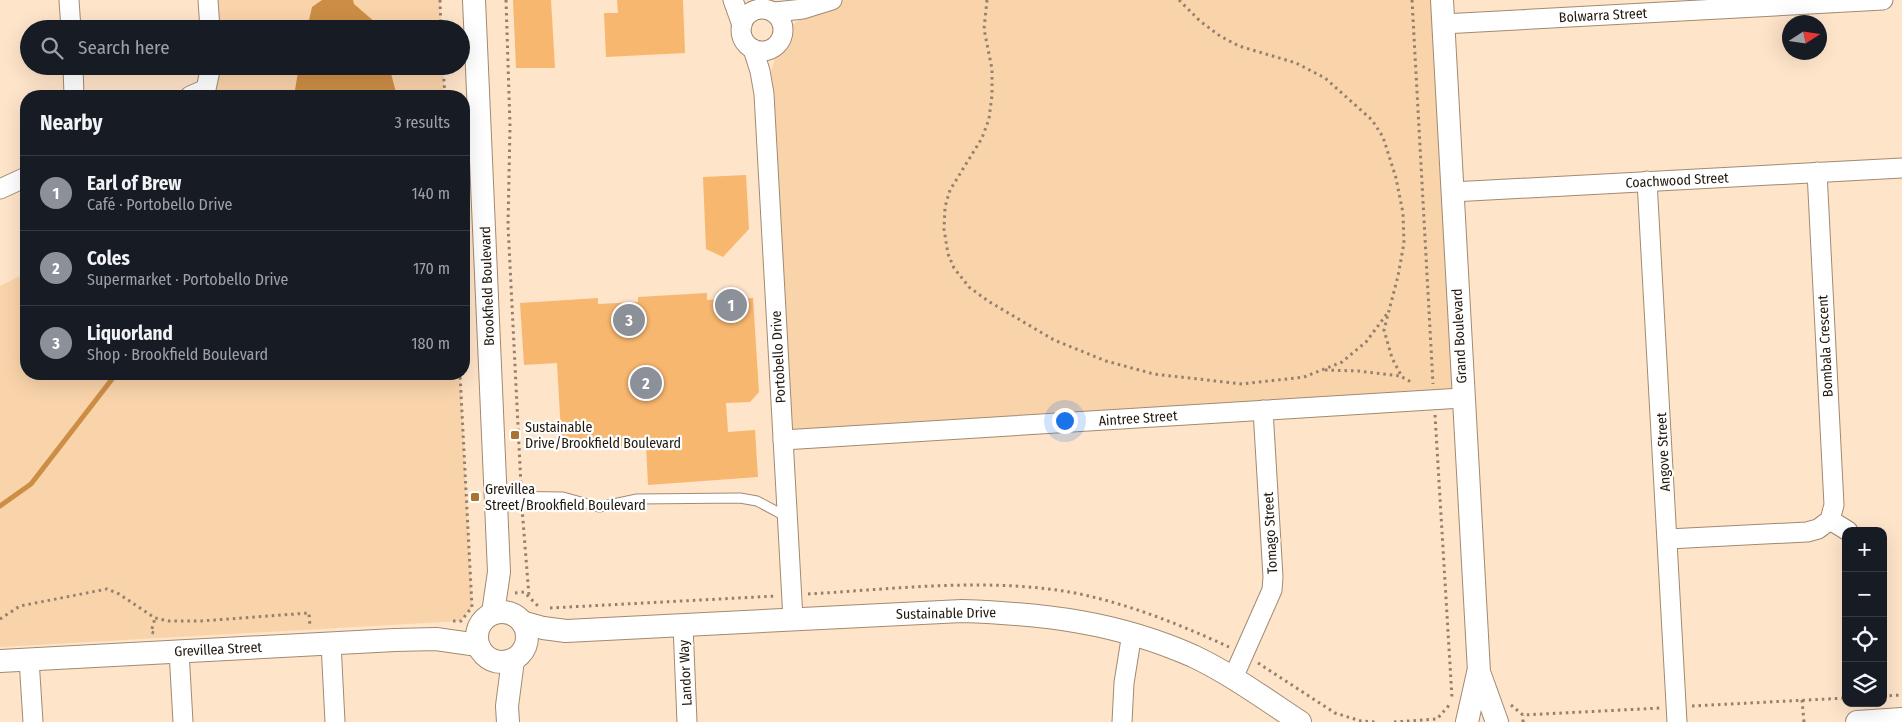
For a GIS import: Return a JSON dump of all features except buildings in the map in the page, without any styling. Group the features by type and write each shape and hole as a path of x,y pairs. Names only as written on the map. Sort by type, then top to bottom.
{"street":[{"path":"69,0 70,20"},
{"path":"208,0 209,20"},
{"name":"Brookfield Boulevard","path":"474,0 498,572 508,714"},
{"path":"733,0 742,25 744,39 753,49 767,50 781,37 832,0"},
{"path":"742,25 749,13 763,7 803,9 832,0"},
{"name":"Grand Boulevard","path":"1442,0 1462,398 1479,672 1496,722"},
{"name":"Bolwarra Street","path":"1443,24 1883,0"},
{"path":"763,7 783,23 781,37"},
{"name":"Portobello Drive","path":"764,94 781,37"},
{"name":"Portobello Drive","path":"753,49 760,70 764,94 793,619"},
{"path":"73,75 74,90"},
{"path":"204,90 206,89 209,75"},
{"name":"Coachwood Street","path":"1452,192 1902,168"},
{"name":"Bombala Crescent","path":"1817,172 1834,505 1830,520"},
{"path":"0,189 20,180"},
{"name":"Angove Street","path":"1647,181 1677,722"},
{"name":"Aintree Street","path":"783,440 1263,410 1434,395 1462,398"},
{"name":"Tomago Street","path":"1232,678 1272,590 1274,577 1263,410"},
{"path":"1668,539 1807,532 1818,529 1830,520 1842,527"},
{"name":"Sustainable Drive","path":"502,636 543,628 566,631 962,611 1022,613 1078,621 1132,633 1194,657 1258,693 1300,722"},
{"name":"Landor Way","path":"683,625 688,722"},
{"name":"Grevillea Street","path":"0,661 331,643 440,630 502,636"},
{"path":"1122,722 1124,683 1132,633"},
{"path":"331,643 335,722"},
{"path":"179,651 184,722"},
{"path":"30,659 33,722"},
{"name":"Grand Boulevard","path":"1465,712 1479,672"},
{"path":"1465,712 1496,722"},
{"path":"1857,722 1902,720"}],"lane":[{"path":"495,496 563,497 599,507 636,499 740,498 757,502 787,517"}],"path":[{"path":"440,0 441,20"},
{"path":"506,0 510,126 508,225 521,496 529,597"},
{"path":"987,0 984,29 992,69 992,95 989,119 982,138 950,190 944,207 944,229 948,254 954,268 970,287 1054,340 1106,361 1154,374 1242,384 1304,377 1342,362 1366,342 1389,311"},
{"path":"1179,0 1213,31 1239,46 1296,63 1325,78 1372,120 1383,137 1396,178 1403,213 1404,243 1398,276 1384,330 1392,358 1402,377"},
{"path":"1394,722 1437,721 1465,712 1434,395 1412,0"},
{"path":"444,75 445,90"},
{"path":"1317,372 1332,369 1402,377 1434,395"},
{"path":"440,630 461,620 472,607 460,380"},
{"path":"0,619 20,606 107,589 119,594 155,618 169,621 201,621 309,613"},
{"path":"1887,696 1902,695"},
{"path":"1802,700 1804,722"},
{"path":"1523,715 1523,722"}],"shaded area":[{"path":"208,0 440,0 441,20 209,20"},
{"path":"322,0 353,0 354,4 373,20 309,20 312,7"},
{"path":"832,0 1442,0 1462,398 783,440 764,94 784,30"},
{"path":"211,75 444,75 445,90 212,90"},
{"path":"298,75 391,75 395,90 295,90"},
{"path":"20,276 20,380 460,380 472,607 461,621 0,647 0,286"}],"waterway":[{"path":"0,506 31,484 111,380"}],"place":[{"name":"Earl of Brew","path":"731,305"},
{"name":"Liquorland","path":"629,320"},
{"name":"Coles","path":"646,383"},
{"name":"Sustainable Drive/Brookfield Boulevard","path":"515,435"},
{"name":"Grevillea Street/Brookfield Boulevard","path":"475,497"}]}
